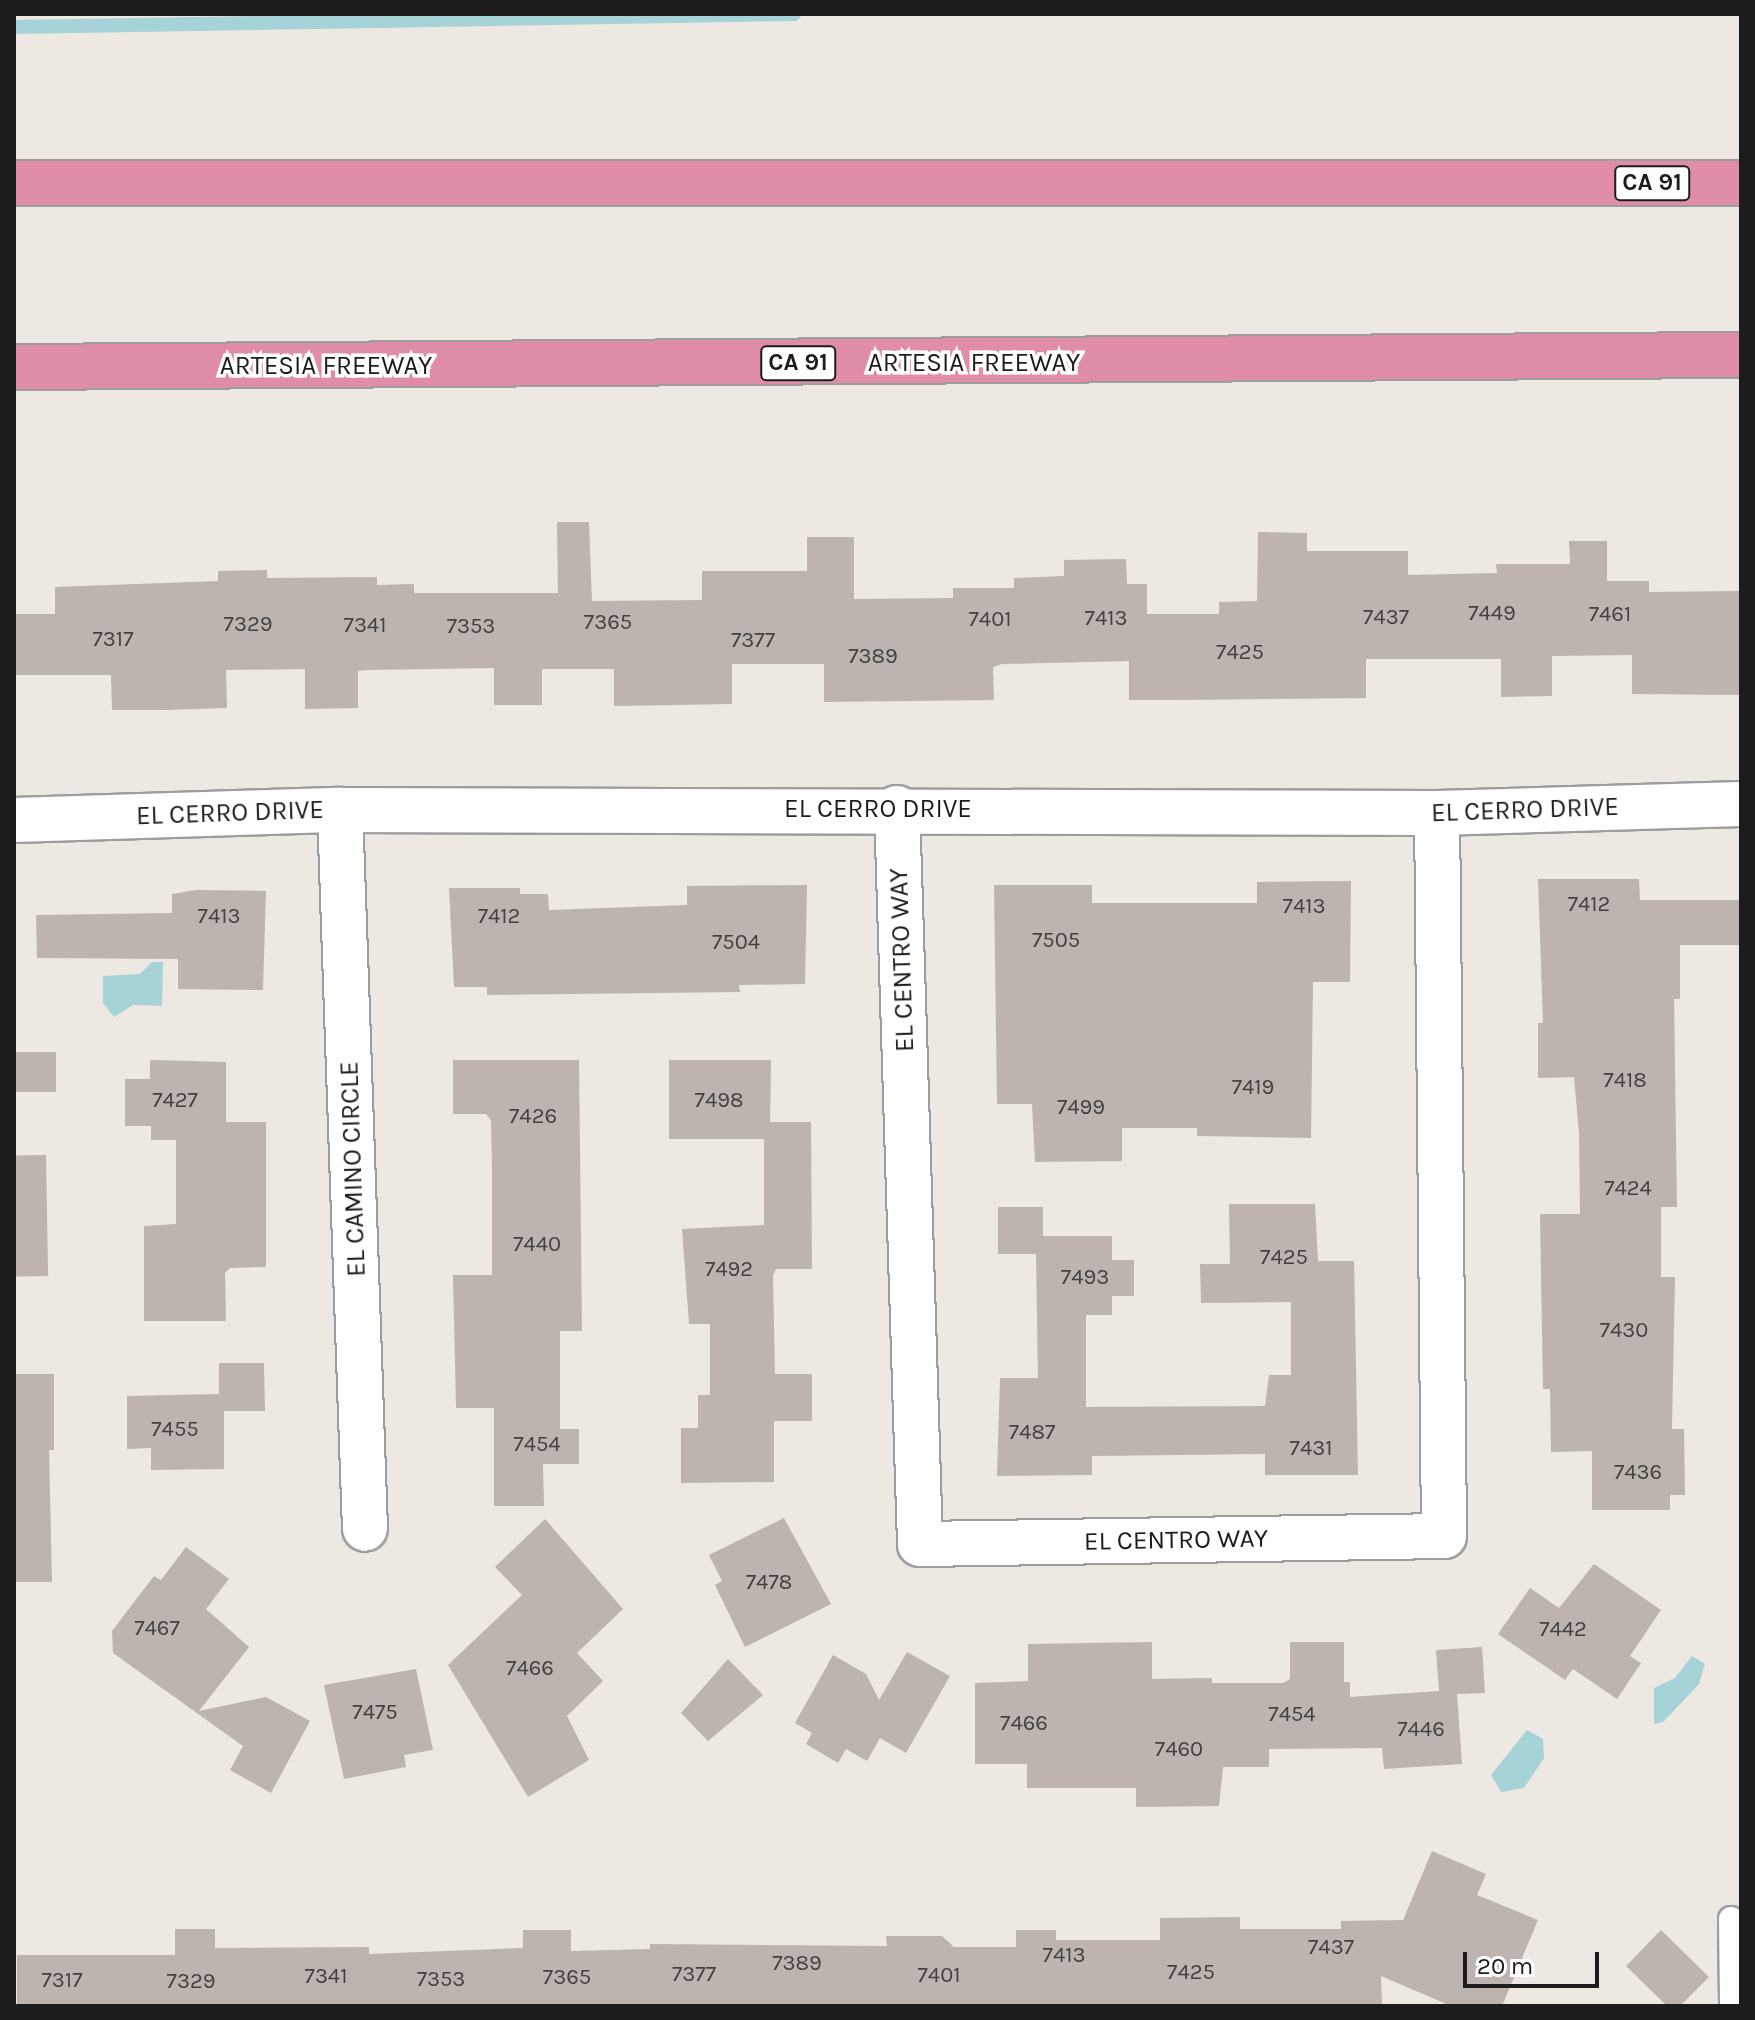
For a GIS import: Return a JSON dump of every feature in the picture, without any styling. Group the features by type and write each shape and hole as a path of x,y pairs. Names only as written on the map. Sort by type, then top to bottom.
{"highway":[{"path":"1563,183 1741,166"},
{"name":"CA 91","path":"14,183 1741,183"},
{"name":"ARTESIA FREEWAY","path":"14,367 1741,355"}],"street":[{"name":"EL CERRO DRIVE","path":"14,820 340,810 897,808 1437,813 1741,804"},
{"name":"EL CENTRO WAY","path":"897,808 920,1544 1444,1536 1437,813"},
{"name":"EL CAMINO CIRCLE","path":"340,810 365,1529"}],"lane":[{"path":"1731,1919 1732,2006"}],"water":[{"path":"152,962 163,962 162,1006 133,1005 114,1017 103,1003 103,976 140,974"},
{"path":"1692,1656 1705,1664 1699,1684 1663,1722 1654,1724 1654,1688 1675,1678"},
{"path":"1527,1730 1543,1739 1544,1758 1524,1788 1501,1792 1491,1775"}],"building":[{"path":"557,522 589,522 592,601 702,600 702,571 807,571 807,537 854,537 854,599 953,598 953,588 1014,588 1014,578 1064,576 1064,560 1126,559 1127,584 1147,584 1147,614 1219,614 1219,602 1257,601 1258,532 1307,533 1307,551 1408,551 1408,575 1497,573 1496,564 1570,564 1569,541 1607,541 1607,581 1649,581 1649,592 1741,591 1741,695 1632,694 1632,655 1552,656 1552,696 1501,697 1501,659 1366,659 1366,698 1129,700 1129,661 1002,664 993,667 994,700 824,702 824,664 732,664 732,704 614,706 614,669 542,669 542,705 494,705 494,668 358,671 358,708 305,709 305,669 226,670 227,708 112,710 111,675 14,675 14,614 55,614 55,587 218,581 218,571 267,570 267,578 377,577 377,585 414,584 414,593 558,593"},
{"path":"1538,879 1639,879 1640,900 1741,900 1741,945 1680,945 1680,999 1674,999 1677,1207 1661,1207 1661,1277 1675,1277 1672,1429 1684,1429 1685,1495 1670,1495 1670,1510 1592,1510 1592,1451 1551,1452 1550,1389 1543,1389 1540,1214 1580,1214 1579,1133 1574,1077 1538,1078 1538,1023 1543,1023"},
{"path":"1351,881 1350,982 1313,982 1311,1138 1197,1136 1197,1128 1122,1128 1122,1161 1035,1162 1032,1104 997,1104 994,885 1092,885 1092,903 1257,903 1257,882"},
{"path":"807,885 805,984 739,985 740,992 487,995 487,987 454,987 449,888 520,888 520,894 548,894 549,910 687,905 687,886"},
{"path":"196,890 266,891 263,990 178,989 178,959 37,958 36,915 172,913 172,894"},
{"path":"14,1052 56,1052 56,1092 14,1092"},
{"path":"150,1060 226,1062 226,1122 266,1122 266,1267 230,1268 225,1273 226,1321 144,1321 144,1226 176,1224 176,1140 151,1140 151,1126 125,1126 125,1079 150,1079"},
{"path":"453,1060 579,1060 582,1331 560,1331 560,1429 579,1429 579,1464 543,1464 544,1506 494,1506 494,1408 456,1408 453,1275 492,1275 492,1168 491,1120 486,1114 453,1114"},
{"path":"669,1060 771,1060 770,1122 811,1122 812,1269 776,1269 773,1275 775,1374 812,1374 812,1421 774,1421 774,1482 681,1483 681,1428 698,1428 698,1395 710,1395 710,1324 689,1324 682,1229 764,1225 764,1139 669,1139"},
{"path":"46,1155 48,1276 16,1277 14,1156"},
{"path":"1229,1204 1315,1204 1318,1261 1354,1261 1358,1475 1265,1475 1265,1454 1092,1456 1092,1475 997,1476 1000,1378 1038,1378 1036,1254 998,1254 998,1207 1043,1207 1043,1236 1112,1236 1112,1260 1134,1260 1134,1296 1112,1296 1112,1315 1086,1315 1086,1407 1265,1406 1269,1375 1291,1375 1291,1302 1201,1303 1200,1264 1230,1264"},
{"path":"219,1363 264,1363 265,1411 224,1411 224,1469 151,1470 151,1448 127,1449 127,1396 219,1394"},
{"path":"14,1374 54,1374 54,1450 49,1450 52,1582 14,1582"},
{"path":"784,1518 831,1604 745,1647 715,1585 722,1581 709,1555"},
{"path":"545,1519 623,1609 577,1653 603,1681 567,1716 589,1760 528,1797 448,1665 522,1595 495,1567"},
{"path":"186,1547 229,1579 206,1609 249,1647 199,1711 266,1697 310,1721 271,1793 230,1770 243,1746 113,1653 112,1631 154,1576 161,1580"},
{"path":"1594,1564 1661,1610 1630,1656 1641,1663 1617,1699 1573,1669 1565,1680 1498,1634 1530,1588 1559,1608"},
{"path":"1152,1642 1152,1679 1212,1678 1212,1683 1283,1683 1290,1679 1290,1642 1344,1642 1344,1682 1350,1682 1350,1697 1439,1691 1436,1650 1482,1647 1485,1693 1457,1694 1462,1764 1384,1769 1382,1748 1269,1749 1269,1767 1223,1767 1219,1806 1136,1807 1136,1788 1027,1788 1027,1764 975,1764 975,1683 1028,1681 1028,1644"},
{"path":"907,1652 950,1676 906,1753 880,1738 867,1761 846,1749 838,1763 806,1744 812,1733 795,1723 833,1655 866,1674 879,1700"},
{"path":"728,1659 763,1695 708,1741 681,1713"},
{"path":"416,1669 433,1750 404,1755 406,1767 344,1779 324,1685"},
{"path":"1432,1851 1486,1874 1477,1895 1538,1920 1502,2006 1451,2006 1381,1976 1382,2006 17,2006 17,1955 175,1955 175,1929 215,1929 215,1948 369,1947 369,1954 523,1948 523,1930 571,1930 571,1951 650,1949 650,1944 887,1946 886,1936 942,1936 954,1947 1016,1947 1016,1930 1056,1930 1056,1940 1160,1940 1160,1918 1240,1917 1240,1929 1341,1929 1341,1921 1403,1920"},
{"path":"1661,1930 1709,1977 1680,2006 1667,2006 1626,1966"}],"waterway":[{"path":"14,27 794,14"}]}
